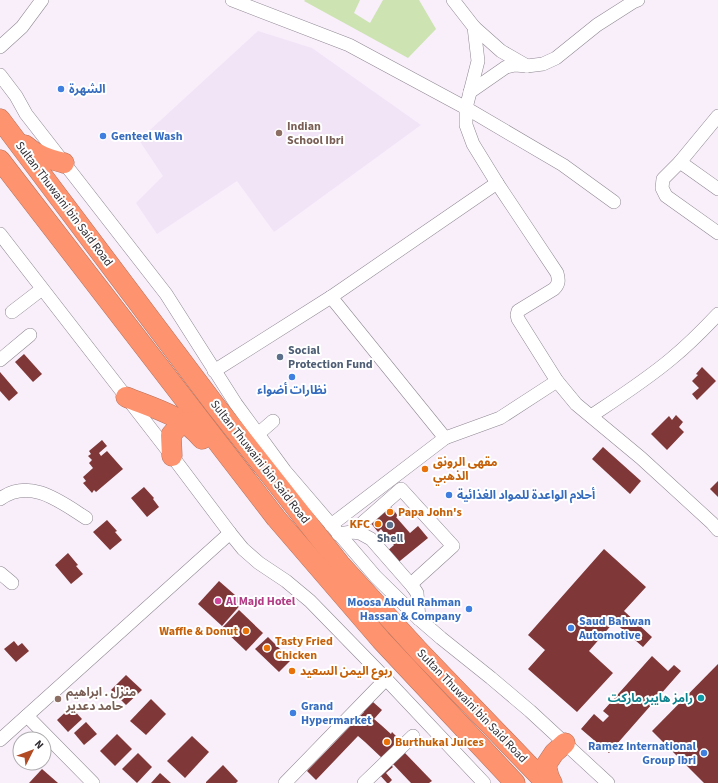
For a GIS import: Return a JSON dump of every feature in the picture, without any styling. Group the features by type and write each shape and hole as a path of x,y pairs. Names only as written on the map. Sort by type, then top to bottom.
{"highway":[{"path":"0,119 30,150 44,158 64,163"},
{"name":"Sultan Thuwaini bin Said Road","path":"0,119 215,406 340,564 420,652 546,783"},
{"name":"Sultan Thuwaini bin Said Road","path":"0,160 276,518 381,640 515,783"},
{"path":"126,397 178,418 196,431 299,560 329,595 381,640"},
{"path":"172,456 171,435 185,422"},
{"path":"552,783 548,777 546,765 565,743"}],"street":[{"path":"0,47 22,28 42,0"},
{"path":"232,0 349,45 466,108 563,164 614,202"},
{"path":"453,0 474,27 501,51 527,66"},
{"path":"470,92 506,68 515,65 527,66 543,64 556,58 597,25 638,0"},
{"path":"474,27 478,61 466,108 466,125 473,144 557,273 559,279 558,285 554,289 518,311 518,319 557,381 576,404 641,458 718,530"},
{"path":"0,75 16,96 26,114 166,294 236,404 285,471 334,529 376,577 419,619 530,711 608,783"},
{"path":"16,96 38,118 94,188 150,262 166,294"},
{"path":"718,116 680,162 663,179 662,188 666,196 718,234"},
{"path":"680,162 718,189"},
{"path":"64,163 77,170 94,188"},
{"path":"214,371 332,297 498,183"},
{"path":"0,234 243,549 259,563 286,581 310,601 484,783"},
{"path":"12,312 42,289"},
{"path":"332,297 445,438"},
{"path":"591,416 672,359 715,323"},
{"path":"0,360 30,335"},
{"path":"334,529 445,438 500,418 557,381"},
{"path":"258,434 273,421"},
{"path":"352,532 401,489 452,546 411,584 413,587"},
{"path":"0,498 17,490 30,490 44,494 64,504 86,518"},
{"path":"334,529 360,533 371,539 413,587 417,594 419,619"},
{"path":"0,740 230,533"},
{"path":"0,573 12,583"},
{"path":"285,783 386,679"},
{"path":"27,716 93,783"},
{"path":"364,783 413,736"}],"shaded area":[{"name":"Indian School Ibri","path":"258,31 312,48 421,125 274,232 237,181 157,234 136,203 163,176 139,140"}],"green space":[{"path":"360,0 354,13 370,23 383,0 419,0 436,29 408,58 304,1"}],"building":[{"path":"24,354 42,374 33,382 15,362"},
{"path":"702,367 716,381 697,400 692,394 699,388 692,381 698,375 696,374"},
{"path":"0,372 18,393 9,401 0,391"},
{"path":"676,415 683,422 679,427 684,432 667,450 651,434 669,416 672,420"},
{"path":"102,440 107,446 99,453 101,456 107,451 123,469 96,492 94,490 92,493 83,483 86,481 83,477 93,468 89,463 92,460 88,456 91,454 89,451"},
{"path":"603,447 641,481 630,494 592,459"},
{"path":"718,481 718,497 710,489"},
{"path":"144,487 154,498 153,499 159,507 147,517 131,498"},
{"path":"390,505 398,516 396,517 410,533 418,526 428,538 395,565 385,553 394,545 381,529 378,532 370,522"},
{"path":"107,520 117,531 115,532 122,540 110,550 93,532"},
{"name":"Saud Bahwan Automotive","path":"604,549 646,587 624,611 652,637 643,647 614,622 589,651 613,673 577,712 528,669 545,650 528,635"},
{"path":"68,553 83,574 71,584 55,565"},
{"path":"219,581 243,602 222,626 198,604"},
{"path":"239,610 263,633 246,651 222,628"},
{"path":"268,637 291,660 279,672 255,649"},
{"path":"14,641 18,646 22,643 29,651 16,662 4,649"},
{"path":"652,656 668,671 674,665 681,671 609,753 581,729 594,714 603,722 609,716 603,711"},
{"name":"رامز هايبر ماركت","path":"718,664 718,783 704,783 652,731"},
{"path":"126,675 142,690 126,705 111,690"},
{"path":"151,699 166,714 146,735 130,721"},
{"path":"373,702 382,710 374,719 391,734 392,732 401,741 383,759 358,736 316,780 307,771 364,712 362,710"},
{"path":"71,707 82,719 68,732 57,720"},
{"path":"86,722 97,734 84,745 74,733"},
{"path":"117,734 132,749 115,766 100,751"},
{"path":"192,736 209,752 185,778 167,761"},
{"path":"404,752 432,781 429,783 411,783 392,763"},
{"path":"138,753 152,767 137,783 122,769"},
{"path":"390,764 393,767 386,773 392,780 387,783 378,773"},
{"path":"223,765 238,781 236,783 206,783 206,782"},
{"path":"40,771 44,771 58,783 29,783"},
{"path":"160,773 171,783 151,783"}],"place":[{"name":"الشهرة","path":"61,89"},
{"name":"Indian School Ibri","path":"279,133"},
{"name":"Genteel Wash","path":"103,136"},
{"name":"Social Protection Fund","path":"280,357"},
{"name":"نظارات أضواء","path":"292,377"},
{"name":"مقهى الرونق الذهبي","path":"425,469"},
{"name":"أحلام الواعدة للمواد الغذائية","path":"449,495"},
{"name":"Papa John's","path":"390,512"},
{"name":"KFC","path":"378,524"},
{"name":"Shell","path":"390,525"},
{"name":"Al Majd Hotel","path":"218,601"},
{"name":"Moosa Abdul Rahman Hassan & Company","path":"469,609"},
{"name":"Saud Bahwan Automotive","path":"571,628"},
{"name":"Waffle & Donut","path":"246,631"},
{"name":"Tasty Fried Chicken","path":"267,648"},
{"name":"ربوع اليمن السعيد","path":"292,671"},
{"name":"رامز هايبر ماركت","path":"701,698"},
{"name":"منزل . ابراهيم حامد دعدير","path":"58,699"},
{"name":"Grand Hypermarket","path":"293,713"},
{"name":"Burthukal Juices","path":"387,742"},
{"name":"Ramez International Group Ibri","path":"704,753"}]}
